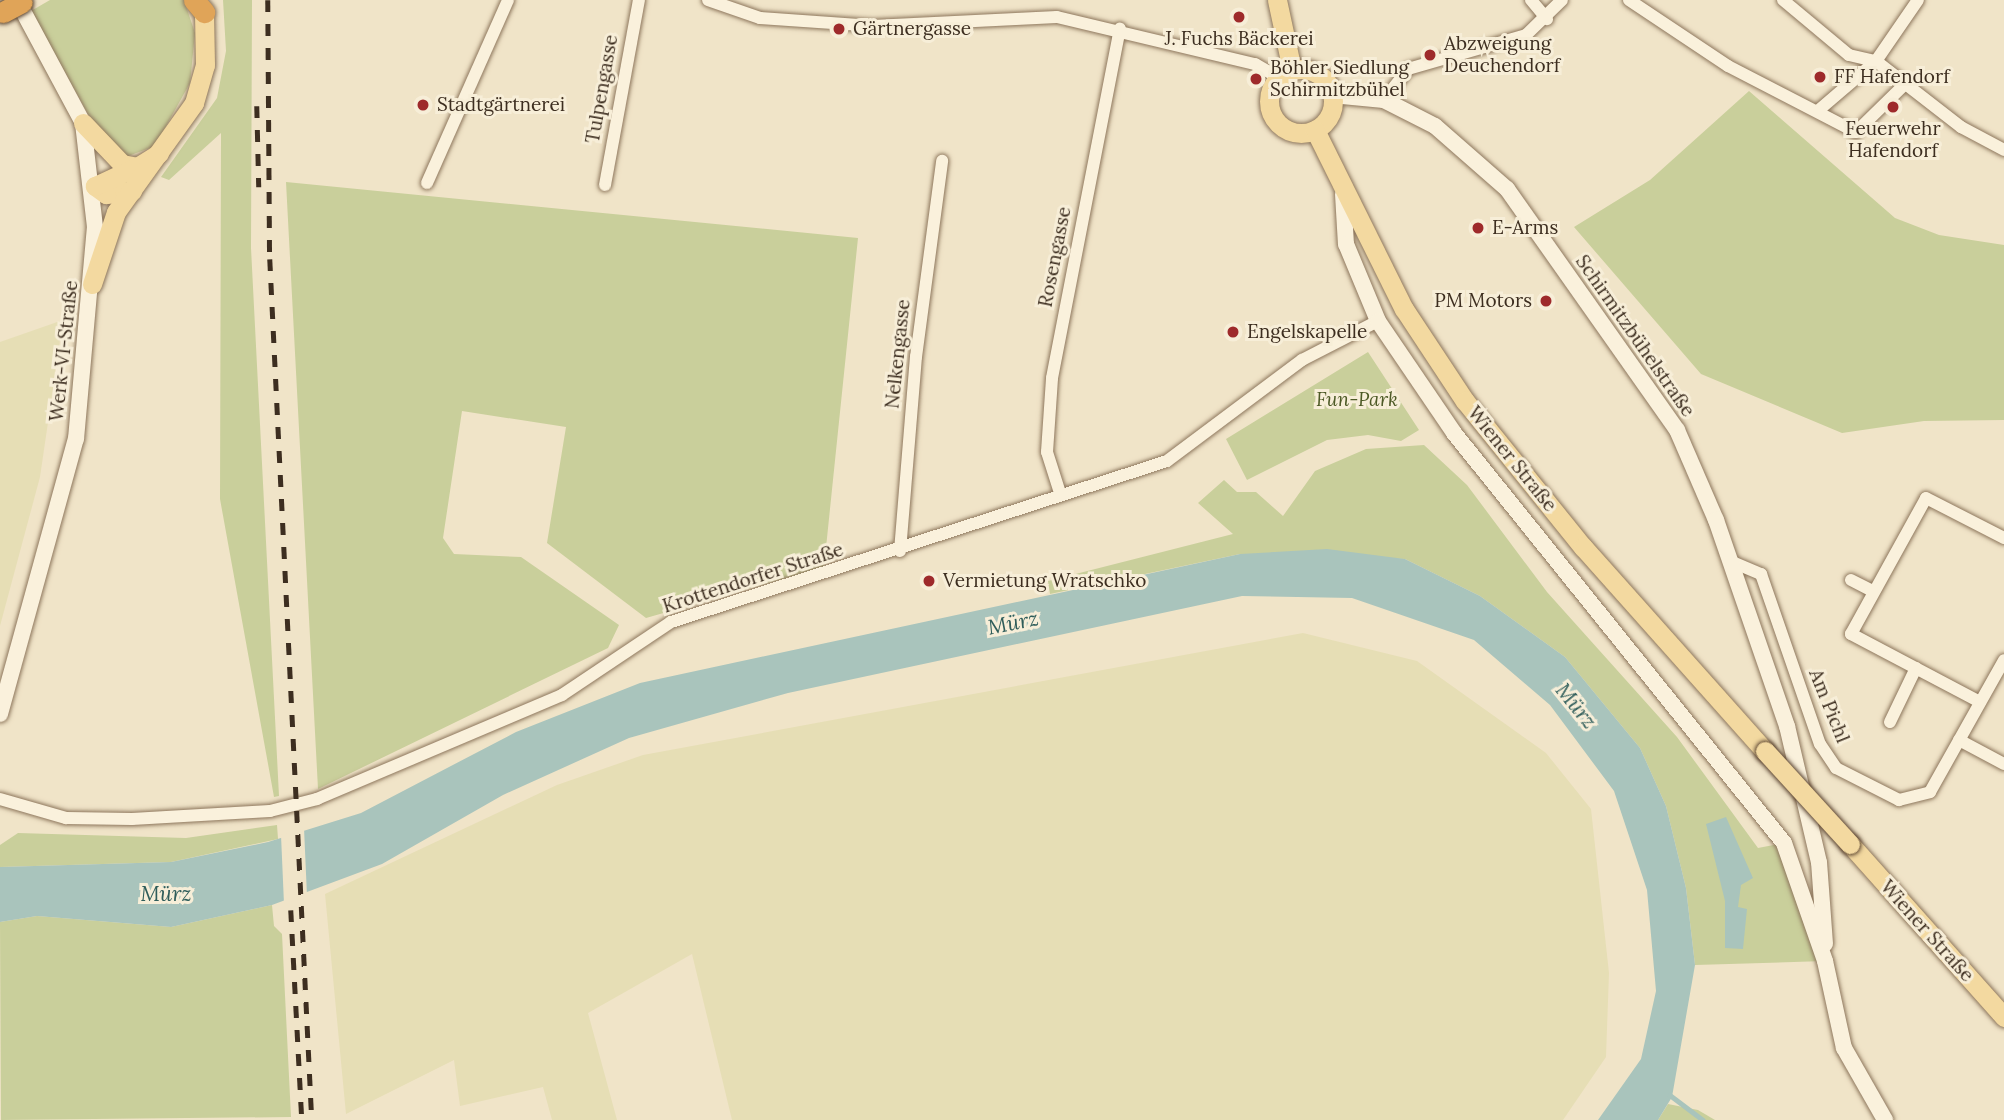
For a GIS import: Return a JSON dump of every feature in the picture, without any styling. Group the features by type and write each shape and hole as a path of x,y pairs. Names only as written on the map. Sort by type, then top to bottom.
{"main road":[{"path":"1277,0 1286,74 1269,99 1276,120 1293,132 1315,130 1330,114 1332,95 1320,75 1286,74"},
{"path":"92,284 103,235 132,191 166,148 201,84 201,4"},
{"name":"Werk-VI-Straße","path":"0,714 76,439 92,284 95,186 83,123 16,5"},
{"path":"1332,95 1387,102"},
{"name":"Schirmitzbühelstraße","path":"1387,102 1434,126 1507,189 1676,430 1730,561 1787,726 1810,824 1825,961"},
{"path":"83,123 113,161 137,167"},
{"name":"Wiener Straße","path":"1315,130 1343,194 1404,309 1465,401 1583,547 2004,1017"},
{"path":"132,191 106,194 95,186 137,167 166,148"},
{"path":"1343,194 1346,244 1378,321 1570,583 1784,843 1825,961 1843,1048 1885,1120"},
{"path":"1784,843 1810,824"}],"street":[{"path":"427,183 508,0"},
{"name":"Tulpengasse","path":"605,185 639,0"},
{"path":"1531,0 1546,19"},
{"path":"1387,102 1408,69 1482,51 1546,19 1562,0"},
{"path":"1629,0 1728,66 1820,109 1856,132 1906,84"},
{"path":"1783,0 1849,55 1876,61 1961,127 2004,150"},
{"path":"1820,109 1876,61 1919,0"},
{"path":"711,1 760,18 840,24 1050,17 1120,29 1286,74"},
{"name":"Rosengasse","path":"1060,493 1047,452 1052,378 1120,29"},
{"name":"Nelkengasse","path":"900,551 916,357 942,161"},
{"name":"Krottendorfer Straße","path":"0,799 66,818 132,819 270,811 305,802 562,695 671,622 900,551 1060,493 1167,461 1302,360 1378,321"},
{"path":"1980,702 1851,634 1872,591 1926,498 2004,538"},
{"name":"Am Pichl","path":"1730,561 1761,574 1820,744 1836,768 1899,800 1930,792 2004,660"},
{"path":"1851,580 1872,591"},
{"path":"1890,722 1916,668"},
{"path":"1959,740 2004,764"}],"shaded area":[{"path":"63,320 40,477 0,626 0,342"},
{"path":"1303,633 1417,661 1546,753 1591,809 1609,973 1606,1057 1563,1120 732,1120 692,954 588,1013 617,1120 552,1120 543,1087 460,1106 454,1060 346,1114 325,894 557,785 643,755"}],"green space":[{"path":"50,0 184,0 195,33 190,83 155,146 123,158 93,123 31,11"},
{"path":"223,0 252,0 251,248 279,796 274,797 220,499 221,133 169,180 161,177 217,98 226,51"},
{"path":"1749,91 1895,218 1939,235 2004,245 2004,420 1924,421 1842,433 1701,374 1574,227 1650,180"},
{"path":"286,182 858,238 824,567 646,618 547,543 566,427 462,411 443,538 454,554 521,557 619,625 608,648 318,789"},
{"name":"Fun-Park","path":"1368,352 1419,430 1401,441 1368,435 1327,440 1247,480 1226,439"},
{"path":"1424,445 1467,485 1547,592 1677,737 1758,848 1784,843 1825,961 1695,965 1686,888 1666,806 1640,748 1565,657 1480,596 1405,559 1240,554 1050,594 1048,581 1233,534 1198,503 1224,480 1237,492 1256,492 1283,516 1315,471 1366,449"},
{"path":"277,825 278,839 171,862 0,867 0,845 18,833 186,838"},
{"path":"272,905 274,926 282,934 291,1117 1,1120 0,922 37,916 171,927"},
{"path":"1668,1104 1698,1110 1715,1120 1658,1120"}],"water":[{"name":"Mürz","path":"1327,549 1405,559 1480,596 1565,657 1640,748 1666,806 1686,888 1695,965 1672,1097 1658,1120 1598,1120 1641,1059 1656,991 1647,890 1614,791 1550,705 1474,640 1352,598 1242,596 788,693 629,738 503,795 382,864 272,905 171,927 37,916 0,922 0,867 171,862 268,842 361,813 516,732 640,683 1240,554"},
{"path":"1726,817 1753,878 1741,885 1738,907 1747,909 1743,949 1725,948 1725,901 1706,824"}],"pier":[{"path":"304,828 307,896 284,904 281,835"}],"waterway":[{"path":"1670,1095 1703,1120"}],"railway":[{"path":"268,0 270,259 312,1120"},
{"path":"257,106 259,187"},
{"path":"291,910 302,1120"}],"place":[{"name":"J. Fuchs Bäckerei","path":"1239,17"},
{"name":"Gärtnergasse","path":"839,29"},
{"name":"Abzweigung Deuchendorf","path":"1430,55"},
{"name":"FF Hafendorf","path":"1820,77"},
{"name":"Böhler Siedlung Schirmitzbühel","path":"1256,79"},
{"name":"Stadtgärtnerei","path":"423,105"},
{"name":"Feuerwehr Hafendorf","path":"1893,107"},
{"name":"E-Arms","path":"1478,228"},
{"name":"PM Motors","path":"1546,301"},
{"name":"Engelskapelle","path":"1233,332"},
{"name":"Vermietung Wratschko","path":"929,581"}]}
